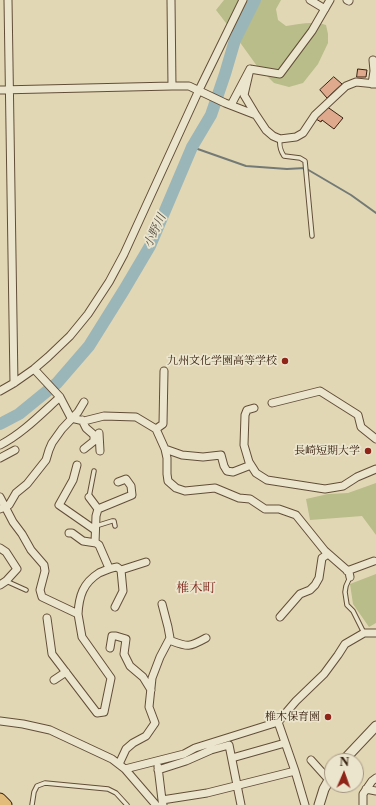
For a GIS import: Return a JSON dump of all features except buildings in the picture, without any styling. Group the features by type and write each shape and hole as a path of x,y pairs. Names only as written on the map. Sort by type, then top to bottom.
{"main road":[{"path":"0,800 6,805"}],"street":[{"path":"8,0 14,383"},
{"path":"171,0 172,86"},
{"path":"0,391 35,370 70,336 88,314 109,282 124,254 243,0"},
{"path":"310,0 325,9"},
{"path":"250,69 280,74 312,31 330,0"},
{"path":"250,69 244,95 266,130 273,136 280,139 296,137 303,133 315,115 346,86 356,82 374,84 373,60"},
{"path":"228,104 250,69"},
{"path":"0,90 189,86 256,115"},
{"path":"35,370 59,396 71,418"},
{"path":"156,429 163,424 164,371"},
{"path":"272,403 320,391 358,415 361,427 376,439"},
{"path":"0,445 23,429 59,396"},
{"path":"2,508 9,505 16,493 27,484 46,460 48,450 52,443 71,418 78,412 84,402"},
{"path":"254,408 246,410 244,445 249,462 256,473 267,480 325,489 343,486 376,468"},
{"path":"71,418 84,420 104,416 136,417 156,429 165,449 167,458 166,474 168,481 176,488 185,491 215,488 239,498 250,500 265,509 279,509 296,515 328,554 348,574 374,561"},
{"path":"84,420 86,428 94,435 94,441 84,449"},
{"path":"84,420 99,434 100,451"},
{"path":"165,449 182,455 203,457 221,455 227,471 234,472 252,465"},
{"path":"0,458 15,450"},
{"path":"77,465 73,480 59,505 95,528"},
{"path":"98,509 132,495 131,486 126,479 118,482"},
{"path":"0,497 2,508 22,534 31,550 44,565 45,571 40,590 42,597 78,614"},
{"path":"88,497 98,509"},
{"path":"95,543 96,516 98,509"},
{"path":"69,533 72,533 83,541 99,545 109,568"},
{"path":"0,548 6,552 17,569 3,583"},
{"path":"280,617 300,594 310,590 315,585 319,578 322,558 328,554"},
{"path":"45,623 52,654 97,713 104,712 111,678 82,637 78,614 79,602 84,587 92,578 109,568 117,567 121,570 146,562"},
{"path":"115,607 123,591 121,570"},
{"path":"119,764 126,749 146,736 154,723 149,707 152,678 160,657 170,638 162,604"},
{"path":"125,769 184,754 195,748 278,722 296,701 324,674 345,644 364,633 376,633"},
{"path":"110,648 112,636 129,639 124,654 130,666 143,677 151,690"},
{"path":"169,640 186,646 195,645 206,638"},
{"path":"54,680 66,672"},
{"path":"278,722 305,805"},
{"path":"2,723 23,724 50,730 112,759 125,769 156,805"},
{"path":"351,753 376,726"},
{"path":"232,758 285,743"},
{"path":"158,770 229,745 241,805"},
{"path":"312,760 324,772"},
{"path":"156,761 162,802 295,771"},
{"path":"363,805 363,794 372,781 376,778"},
{"path":"366,789 376,791"},
{"path":"319,805 324,790"}],"lane":[{"path":"280,139 279,145 284,156 300,158 304,161 312,236"},
{"path":"88,497 94,471"},
{"path":"95,528 112,521 114,521 116,526"},
{"path":"348,574 345,592 347,605 353,611 364,633"},
{"path":"3,583 26,590"},
{"path":"32,805 34,792 37,786 45,783 108,788 116,793 127,805"}],"green space":[{"path":"224,0 281,0 276,9 278,20 286,26 311,23 326,25 328,43 318,64 303,83 289,87 274,83 257,66 216,10"},
{"path":"376,483 376,535 362,516 310,520 306,499 328,494 348,493"},
{"path":"376,574 376,623 369,627 353,604 350,584"}],"waterway":[{"name":"小野川","path":"0,424 19,414 57,383 89,346 124,290 150,246 192,147 211,115 235,40 255,0"},
{"path":"192,147 246,166 287,169 305,168 351,195 376,213"}],"place":[{"name":"九州文化学園高等学校","path":"285,361"},
{"name":"長崎短期大学","path":"368,451"},
{"name":"椎木保育園","path":"328,717"}],"district":[{"name":"椎木町","path":"196,588"}]}
